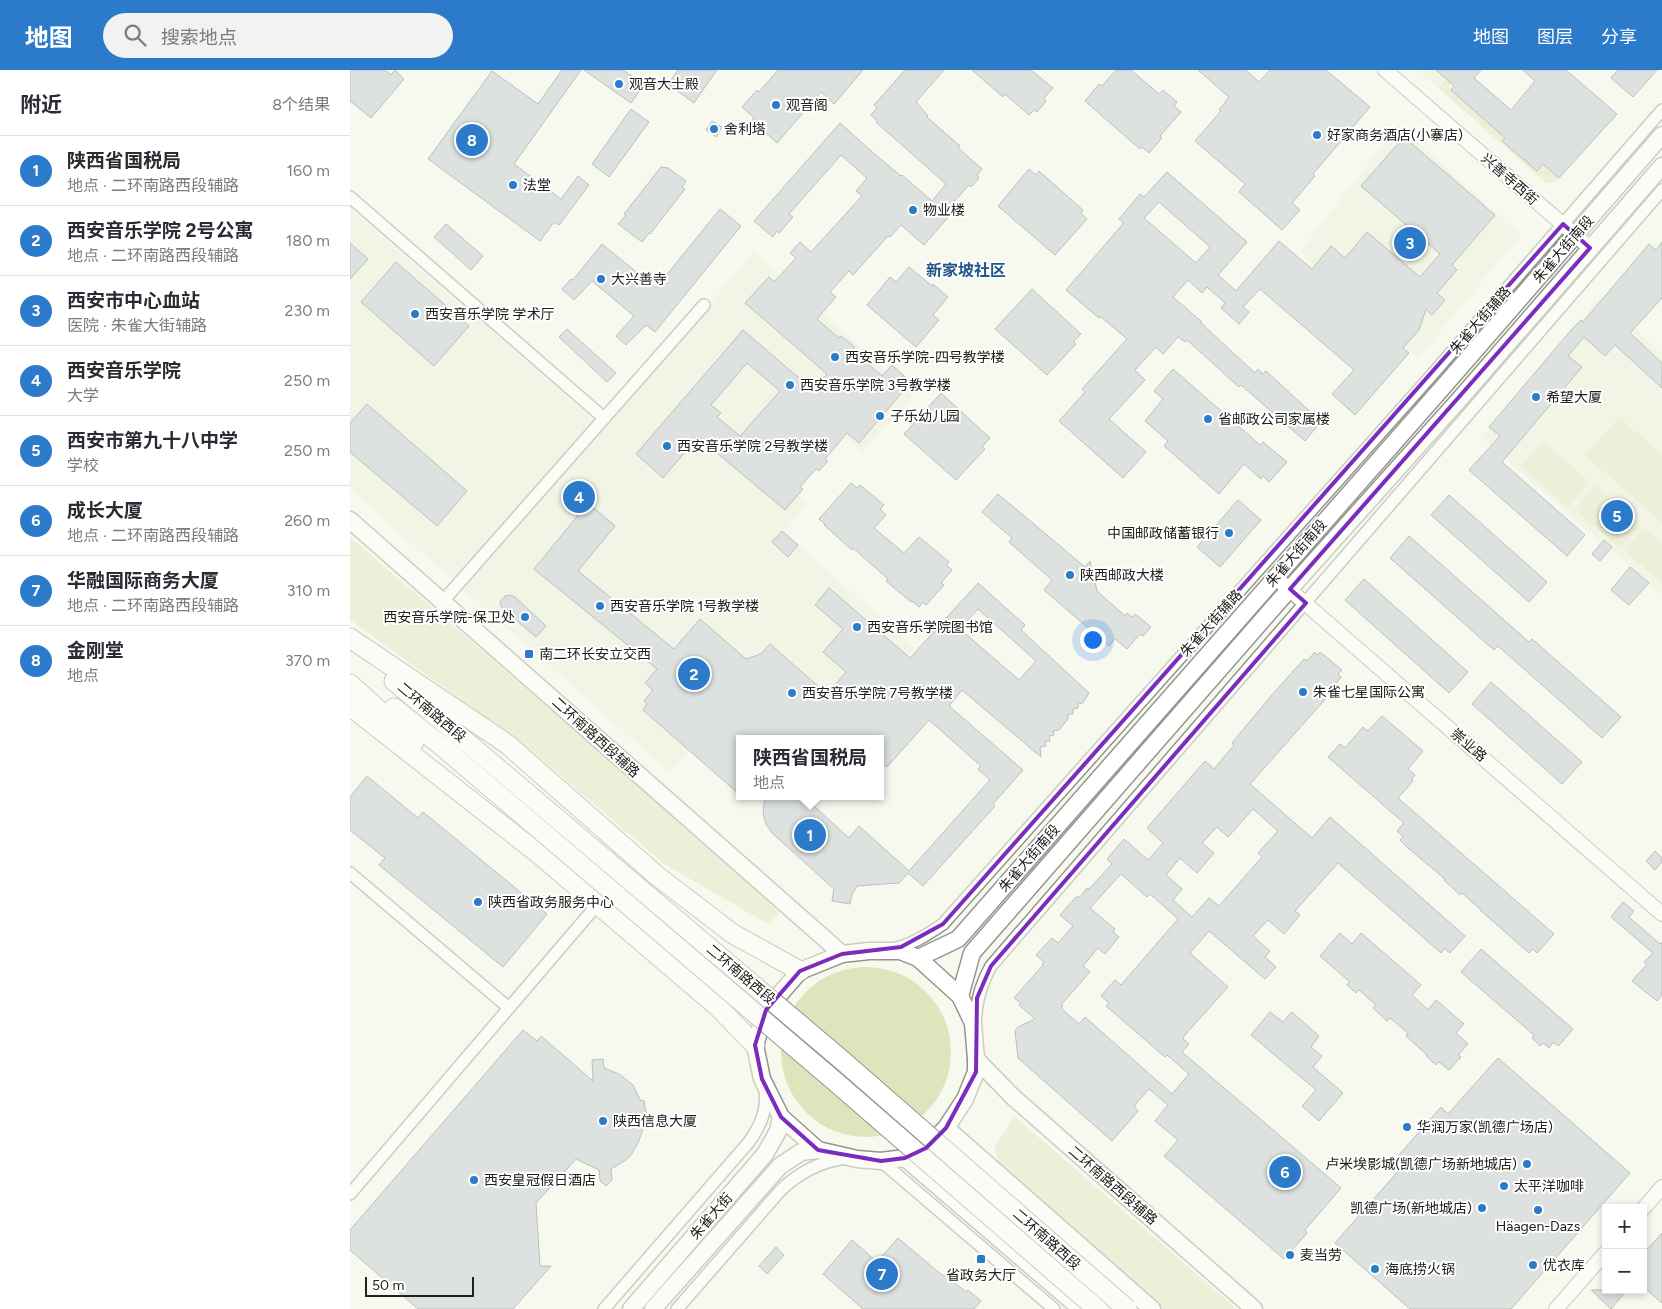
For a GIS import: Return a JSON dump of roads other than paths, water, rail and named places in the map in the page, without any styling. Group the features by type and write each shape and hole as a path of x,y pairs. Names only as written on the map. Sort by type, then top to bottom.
{"highway":[{"path":"350,638 508,744 656,875 733,934 800,971"},
{"name":"二环南路西段","path":"350,644 843,1061 1127,1309"},
{"name":"二环南路西段","path":"350,673 443,747 846,1090 1097,1309"},
{"path":"350,684 597,905 718,1006 755,1045"},
{"path":"351,708 540,855"}],"main road":[{"name":"朱雀大街南段","path":"918,958 958,939 1275,576 1569,230 1662,135"},
{"name":"朱雀大街南段","path":"960,996 972,953 1290,589 1458,401 1662,166"},
{"name":"二环南路西段辅路","path":"350,520 842,954"},
{"path":"900,950 918,958 960,996 973,1023 976,1059 976,1072 965,1099 946,1128 926,1148 905,1158 881,1161 848,1158 818,1150 781,1117 762,1079 755,1045 766,1010 800,971 842,954 880,951 900,950"},
{"name":"二环南路西段辅路","path":"976,1059 1013,1097 1254,1309"},
{"name":"朱雀大街","path":"631,1309 765,1154 778,1131 781,1117"},
{"name":"二环南路西段","path":"946,1128 1152,1309"},
{"name":"朱雀大街","path":"653,1309 780,1166 801,1152 818,1150"},
{"path":"905,1158 1081,1309"}],"street":[{"name":"兴善寺西街","path":"1385,70 1590,248"},
{"name":"朱雀大街辅路","path":"880,951 901,947 918,940 943,924 1424,384 1569,230 1662,110"},
{"path":"974,1037 977,998 991,966 1662,190"},
{"path":"350,197 604,418"},
{"path":"443,601 704,305"},
{"name":"崇业路","path":"1275,576 1662,914"},
{"path":"350,873 509,1008"},
{"path":"350,1194 597,905"},
{"path":"604,1309 749,1142 760,1125 765,1109 766,1096 762,1079"},
{"path":"677,1309 792,1179 820,1164 848,1158"},
{"path":"881,1161 1054,1309"},
{"path":"1647,1205 1662,1188"},
{"path":"1556,1309 1602,1257"}],"place":[{"name":"观音大士殿","path":"619,84"},
{"name":"观音阁","path":"776,105"},
{"name":"舍利塔","path":"714,129"},
{"name":"好家商务酒店(小寨店)","path":"1317,135"},
{"name":"金刚堂","path":"472,140"},
{"name":"法堂","path":"513,185"},
{"name":"物业楼","path":"913,210"},
{"name":"西安市中心血站","path":"1410,243"},
{"name":"大兴善寺","path":"601,279"},
{"name":"西安音乐学院 学术厅","path":"415,314"},
{"name":"西安音乐学院-四号教学楼","path":"835,357"},
{"name":"西安音乐学院 3号教学楼","path":"790,385"},
{"name":"希望大厦","path":"1536,397"},
{"name":"子乐幼儿园","path":"880,416"},
{"name":"省邮政公司家属楼","path":"1208,419"},
{"name":"西安音乐学院 2号教学楼","path":"667,446"},
{"name":"西安音乐学院","path":"579,497"},
{"name":"西安市第九十八中学","path":"1617,516"},
{"name":"中国邮政储蓄银行","path":"1229,533"},
{"name":"陕西邮政大楼","path":"1070,575"},
{"name":"西安音乐学院 1号教学楼","path":"600,606"},
{"name":"西安音乐学院-保卫处","path":"525,617"},
{"name":"西安音乐学院图书馆","path":"857,627"},
{"name":"南二环长安立交西","path":"529,654"},
{"name":"西安音乐学院 2号公寓","path":"694,674"},
{"name":"朱雀七星国际公寓","path":"1303,692"},
{"name":"西安音乐学院 7号教学楼","path":"792,693"},
{"name":"陕西省国税局","path":"810,835"},
{"name":"陕西省政务服务中心","path":"478,902"},
{"name":"陕西信息大厦","path":"603,1121"},
{"name":"华润万家(凯德广场店)","path":"1407,1127"},
{"name":"卢米埃影城(凯德广场新地城店)","path":"1527,1164"},
{"name":"成长大厦","path":"1285,1172"},
{"name":"西安皇冠假日酒店","path":"474,1180"},
{"name":"太平洋咖啡","path":"1504,1186"},
{"name":"凯德广场(新地城店)","path":"1482,1208"},
{"name":"Häagen-Dazs","path":"1538,1210"},
{"name":"麦当劳","path":"1290,1255"},
{"name":"省政务大厅","path":"981,1259"},
{"name":"优衣库","path":"1533,1265"},
{"name":"海底捞火锅","path":"1375,1269"},
{"name":"华融国际商务大厦","path":"882,1274"}],"district":[{"name":"新家坡社区","path":"966,270"}]}
